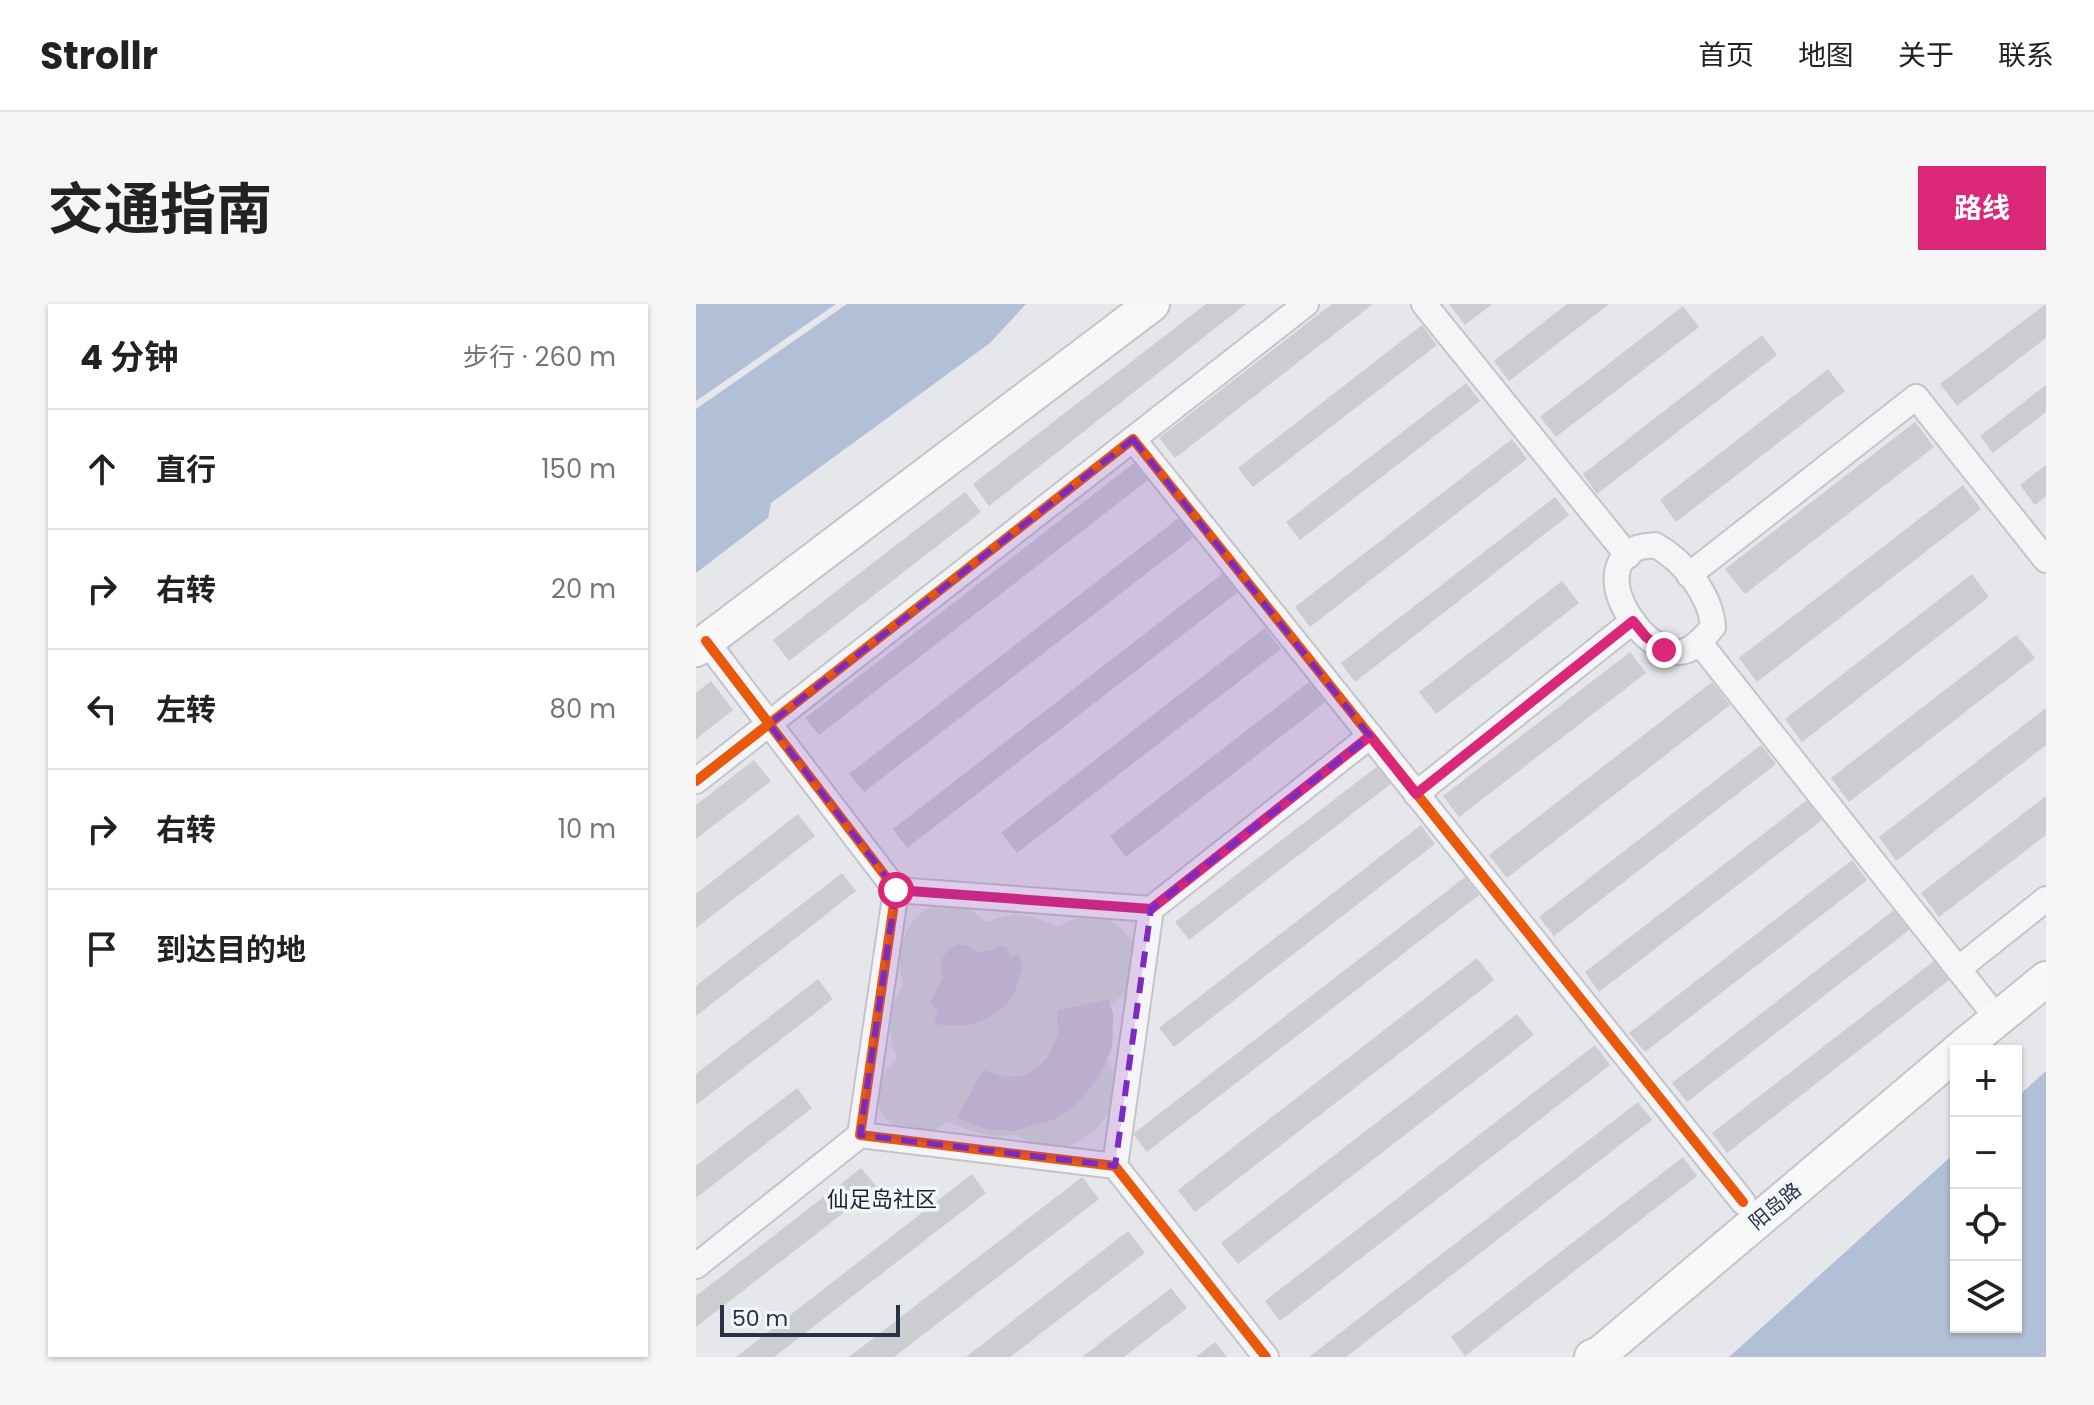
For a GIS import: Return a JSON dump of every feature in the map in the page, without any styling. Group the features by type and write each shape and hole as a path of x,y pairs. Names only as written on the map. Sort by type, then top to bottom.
{"main road":[{"path":"701,645 1152,304"},
{"name":"阳岛路","path":"1965,1045 2046,979"},
{"name":"阳岛路","path":"1592,1357 1601,1353 1950,1058"}],"street":[{"path":"696,781 1306,304"},
{"path":"1424,304 1628,556"},
{"path":"1689,575 1916,397 2046,560"},
{"path":"1133,439 1743,1202"},
{"path":"1655,545 1669,552 1689,575 1712,611 1713,627 1699,642 1684,652 1664,650 1646,637 1618,597 1614,578 1621,561 1628,556 1637,548 1655,545"},
{"path":"1416,794 1633,621"},
{"path":"1699,642 1997,1018"},
{"path":"696,1266 860,1135 896,890 769,724 701,645"},
{"path":"896,890 1151,909 1370,736"},
{"path":"1958,969 2046,899"},
{"path":"1115,1166 1151,909"},
{"path":"860,1135 1115,1166 1266,1357"}],"highlighted area":[{"path":"1133,439 1370,736 1151,909 1115,1166 860,1135 896,890 769,724"}],"shaded area":[{"path":"960,904 986,922 1023,915 1058,927 1081,917 1100,916 1118,926 1134,945 1130,985 1111,1005 1113,1037 1107,1059 1115,1078 1114,1099 1103,1121 1077,1142 1045,1148 1017,1135 989,1135 947,1122 936,1130 910,1132 898,1128 881,1110 877,1098 878,1085 883,1074 897,1059 891,1021 894,1003 903,985 900,962 904,939 915,919 923,912 937,905"}],"water":[{"path":"696,304 836,304 696,401"},
{"path":"847,304 1026,304 990,343 771,503 768,518 696,573 696,409"},
{"path":"2046,1071 2046,1357 1729,1357 1950,1157 1950,1333 2022,1333 2022,1093"}],"building":[{"path":"1206,304 1246,304 989,506 973,484"},
{"path":"1332,304 1373,304 1175,458 1159,438"},
{"path":"1449,304 1492,304 1465,325"},
{"path":"1567,304 1609,304 1509,381 1494,361"},
{"path":"2046,304 2046,338 1957,406 1940,384"},
{"path":"1683,306 1699,327 1556,437 1540,417"},
{"path":"1422,325 1437,345 1253,487 1238,468"},
{"path":"1762,335 1777,355 1597,494 1583,474"},
{"path":"1828,369 1845,391 1676,522 1660,500"},
{"path":"1466,383 1480,401 1300,540 1286,522"},
{"path":"2046,385 2046,412 1993,453 1980,436"},
{"path":"1915,422 1934,447 1745,594 1725,569"},
{"path":"1512,439 1527,459 1310,627 1295,607"},
{"path":"1134,463 1148,480 819,735 805,718"},
{"path":"2046,465 2046,496 2035,505 2020,485"},
{"path":"1963,485 1981,509 1757,682 1739,658"},
{"path":"965,492 981,512 789,661 773,640"},
{"path":"1555,497 1569,515 1355,682 1341,663"},
{"path":"1180,517 1195,536 864,792 849,774"},
{"path":"1223,573 1238,592 907,848 893,829"},
{"path":"1972,574 1989,597 1802,742 1785,719"},
{"path":"1562,581 1579,603 1436,714 1419,692"},
{"path":"1265,628 1281,649 1017,853 1001,833"},
{"path":"2016,635 2035,658 1849,802 1831,778"},
{"path":"1630,652 1646,673 1459,817 1443,796"},
{"path":"1313,679 1328,700 1126,857 1110,836"},
{"path":"711,681 733,710 696,739 696,693"},
{"path":"1712,682 1730,705 1507,878 1489,855"},
{"path":"2046,708 2046,745 1896,861 1879,837"},
{"path":"1761,745 1776,764 1554,936 1539,917"},
{"path":"754,760 771,781 696,839 696,805"},
{"path":"1379,765 1392,783 1189,940 1175,922"},
{"path":"2046,796 2046,835 1939,917 1921,893"},
{"path":"1807,800 1822,820 1599,992 1585,972"},
{"path":"798,814 815,836 696,928 696,894"},
{"path":"1421,825 1435,844 1174,1047 1159,1028"},
{"path":"1852,860 1867,880 1645,1052 1629,1033"},
{"path":"842,873 856,891 696,1016 696,986"},
{"path":"1465,877 1479,895 1147,1152 1133,1134"},
{"path":"1894,910 1909,930 1687,1102 1672,1083"},
{"path":"959,944 977,952 992,950 999,945 1008,948 1010,957 1020,954 1022,969 1008,1003 990,1017 970,1025 941,1025 934,1023 939,1009 934,1008 931,1002 943,977 940,963 948,949"},
{"path":"1477,958 1494,980 1195,1212 1178,1190"},
{"path":"1934,961 1949,980 1727,1153 1712,1133"},
{"path":"818,979 833,999 696,1105 696,1074"},
{"path":"1108,999 1113,1013 1112,1048 1099,1077 1078,1103 1053,1120 1014,1131 987,1129 957,1118 983,1070 1004,1077 1023,1076 1048,1057 1058,1035 1057,1011"},
{"path":"1517,1014 1534,1035 1238,1264 1221,1243"},
{"path":"1595,1045 1610,1065 1280,1321 1265,1301"},
{"path":"797,1088 812,1108 696,1198 696,1166"},
{"path":"1638,1102 1652,1120 1346,1357 1309,1357"},
{"path":"1683,1157 1697,1176 1465,1356 1451,1337"},
{"path":"861,1168 877,1187 696,1327 696,1296"},
{"path":"972,1174 986,1193 774,1357 736,1357"},
{"path":"1082,1177 1099,1199 894,1357 849,1357"},
{"path":"1128,1231 1145,1253 1010,1357 966,1357"},
{"path":"1171,1288 1187,1308 1124,1357 1082,1357"},
{"path":"1215,1342 1227,1357 1196,1357"}],"cycle path":[{"path":"696,781 1133,439 1743,1202"},
{"path":"706,641 896,890 860,1135 1115,1166 1266,1357"}],"district":[{"name":"仙足岛社区","path":"882,1199"}],"route":[{"path":"896,890 1151,909 1370,736 1416,794 1633,621 1646,637 1664,650"}]}
